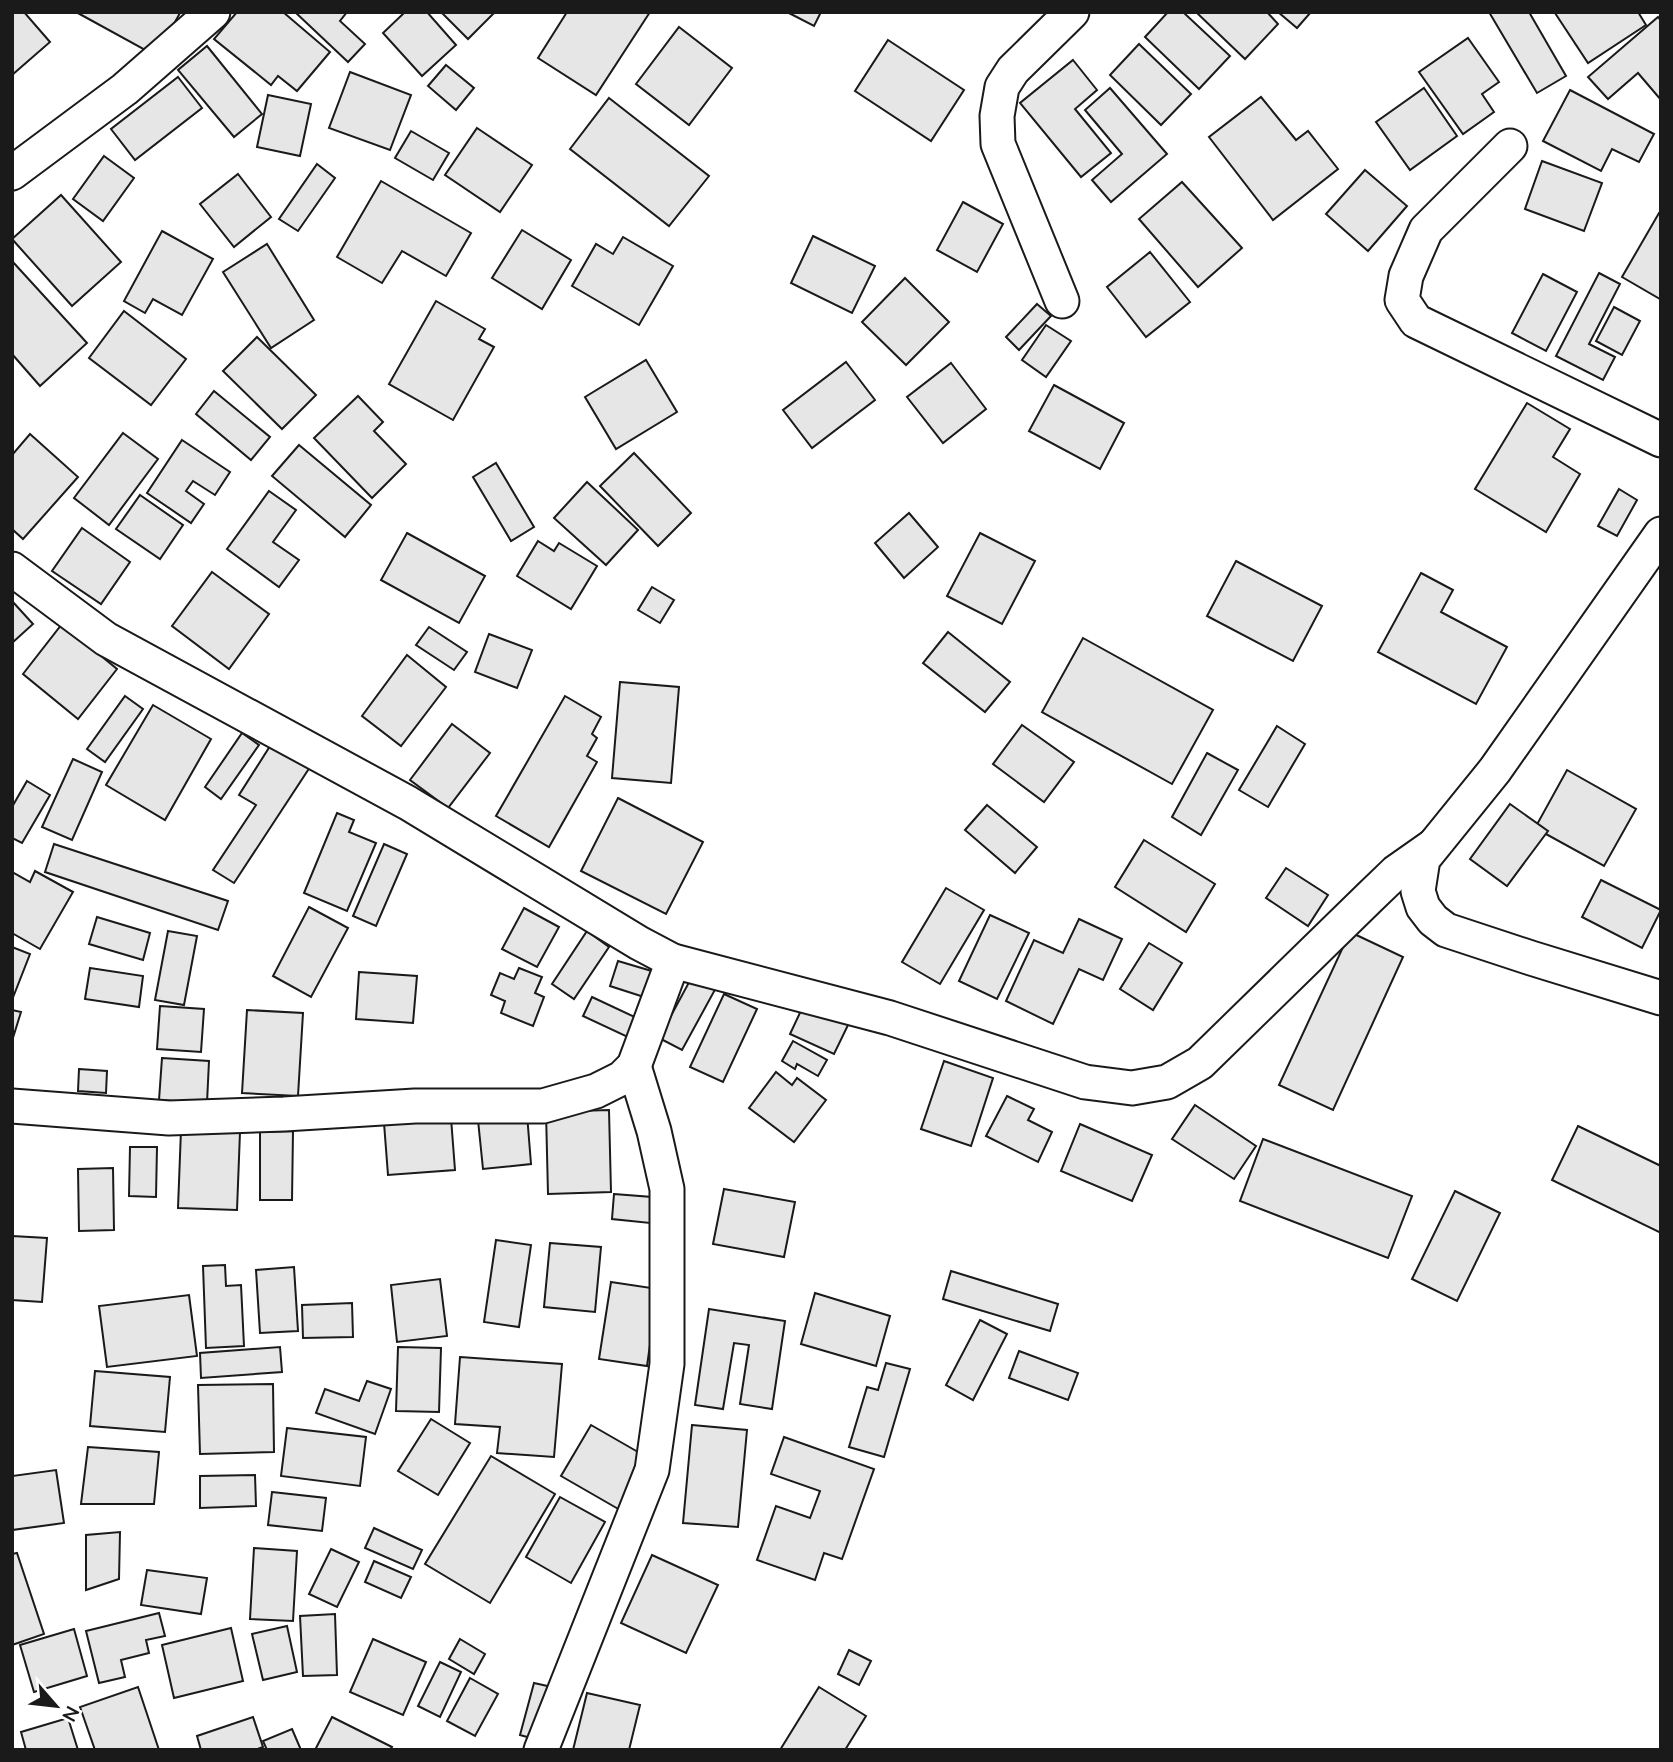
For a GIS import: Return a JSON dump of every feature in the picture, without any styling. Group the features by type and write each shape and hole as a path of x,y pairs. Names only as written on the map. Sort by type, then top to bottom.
{"street":[{"path":"12,173 125,89 213,12"},
{"path":"1062,300 998,144 997,116 1002,87 1013,70 1072,12"},
{"path":"1510,146 1426,230 1406,276 1402,300 1416,321 1661,440"},
{"path":"1661,534 1495,770 1423,859 1418,891 1423,907 1433,920 1446,929 1661,998"},
{"path":"12,569 106,639 408,803 673,961 890,1018 1085,1082 1132,1088 1167,1082 1199,1063 1396,872 1433,846"},
{"path":"12,1106 169,1118 415,1106 543,1106 596,1091 622,1078 634,1066 673,961"},
{"path":"541,1750 652,1470 667,1364 667,1189 654,1131 634,1066"}],"building":[{"path":"12,12 24,12 50,42 12,75"},
{"path":"76,12 180,13 156,56"},
{"path":"237,12 283,12 330,52 297,91 278,76 271,85 214,39"},
{"path":"295,12 347,12 340,21 365,44 348,62"},
{"path":"405,12 427,12 456,45 422,76 383,33"},
{"path":"441,12 495,12 468,39"},
{"path":"567,12 650,12 596,95 538,58"},
{"path":"787,12 821,12 814,26"},
{"path":"1168,12 1183,12 1230,56 1199,89 1145,37"},
{"path":"1196,12 1267,12 1278,24 1245,59"},
{"path":"1278,12 1311,12 1297,28"},
{"path":"1489,12 1529,12 1566,76 1537,93"},
{"path":"1638,12 1646,25 1588,63 1555,13"},
{"path":"1658,17 1661,21 1661,100 1638,73 1608,99 1588,77"},
{"path":"679,27 732,68 689,125 636,84"},
{"path":"1468,38 1499,82 1482,94 1494,112 1463,134 1419,72"},
{"path":"888,40 964,90 931,141 855,91"},
{"path":"1139,44 1191,94 1161,125 1110,75"},
{"path":"207,46 262,114 234,137 178,70"},
{"path":"1073,60 1097,90 1075,109 1111,153 1081,177 1020,103"},
{"path":"446,65 474,88 456,110 428,86"},
{"path":"350,72 411,95 390,150 329,128"},
{"path":"178,77 202,108 135,160 111,129"},
{"path":"1110,88 1167,154 1111,202 1092,180 1122,154 1085,110"},
{"path":"1424,88 1457,136 1410,170 1376,122"},
{"path":"1570,90 1654,134 1639,162 1612,149 1601,171 1543,141"},
{"path":"268,95 311,104 300,156 257,147"},
{"path":"1261,97 1296,140 1308,131 1338,169 1273,220 1209,137"},
{"path":"609,98 709,176 669,226 570,149"},
{"path":"477,128 532,165 500,212 445,175"},
{"path":"411,131 449,153 433,180 395,158"},
{"path":"104,156 134,178 103,221 73,199"},
{"path":"1542,161 1602,183 1584,231 1525,209"},
{"path":"317,164 335,178 298,231 279,219"},
{"path":"1365,170 1407,206 1368,251 1326,214"},
{"path":"238,174 271,217 234,247 200,204"},
{"path":"381,181 471,233 446,276 402,251 382,283 337,257"},
{"path":"1182,182 1242,248 1198,287 1139,219"},
{"path":"61,195 121,262 72,306 12,239"},
{"path":"963,202 1003,224 977,272 937,250"},
{"path":"1659,213 1661,214 1660,299 1622,277"},
{"path":"522,230 571,260 542,309 492,278"},
{"path":"162,231 213,259 182,315 153,299 145,313 124,301"},
{"path":"813,236 875,266 852,313 791,283"},
{"path":"623,237 673,266 639,325 572,286 596,244 613,254"},
{"path":"267,244 314,320 271,348 223,272"},
{"path":"1150,252 1190,302 1146,337 1107,287"},
{"path":"12,261 87,343 40,386 12,354"},
{"path":"1599,273 1620,284 1589,344 1615,357 1603,380 1556,356"},
{"path":"1543,274 1577,292 1546,351 1512,333"},
{"path":"905,278 949,322 906,365 862,322"},
{"path":"436,301 485,329 479,339 494,347 453,420 389,384"},
{"path":"1037,304 1051,316 1019,350 1006,337"},
{"path":"1614,307 1640,321 1622,355 1596,341"},
{"path":"124,311 186,359 151,405 89,358"},
{"path":"1046,325 1071,341 1046,377 1022,360"},
{"path":"257,337 316,395 282,429 223,371"},
{"path":"646,360 677,412 616,449 585,397"},
{"path":"846,362 875,400 812,448 783,410"},
{"path":"951,363 986,409 943,443 907,397"},
{"path":"1054,385 1124,423 1100,469 1029,431"},
{"path":"214,391 270,437 251,460 196,414"},
{"path":"358,396 383,422 374,431 406,464 372,498 314,438"},
{"path":"1527,403 1570,429 1553,457 1580,474 1546,532 1475,489"},
{"path":"123,433 158,459 109,525 74,498"},
{"path":"30,434 78,477 23,539 12,529 12,455"},
{"path":"182,440 230,472 215,495 193,481 186,491 204,504 191,523 147,493"},
{"path":"299,445 371,505 345,537 272,476"},
{"path":"634,453 691,513 658,546 600,486"},
{"path":"496,463 534,527 511,541 473,477"},
{"path":"587,482 638,530 606,565 554,518"},
{"path":"1619,489 1637,500 1617,536 1598,526"},
{"path":"269,491 296,510 273,542 299,560 279,587 227,549"},
{"path":"140,495 183,525 160,559 116,529"},
{"path":"909,513 938,547 904,578 875,543"},
{"path":"82,528 130,562 101,604 52,571"},
{"path":"407,533 485,576 459,623 381,580"},
{"path":"980,533 1035,561 1002,624 947,596"},
{"path":"538,541 554,551 559,543 597,566 571,609 517,576"},
{"path":"1236,561 1322,606 1293,661 1207,616"},
{"path":"212,572 269,614 229,669 172,626"},
{"path":"1421,573 1453,590 1441,612 1507,647 1476,704 1378,652"},
{"path":"652,587 674,600 660,623 638,610"},
{"path":"12,601 33,624 12,643"},
{"path":"62,624 117,669 78,719 23,674"},
{"path":"429,627 467,652 454,670 416,645"},
{"path":"948,632 1010,682 985,712 923,663"},
{"path":"489,634 532,650 517,688 475,672"},
{"path":"1083,638 1213,710 1172,784 1042,712"},
{"path":"407,655 446,687 401,746 362,716"},
{"path":"620,682 679,687 671,783 612,778"},
{"path":"125,696 143,709 105,762 87,749"},
{"path":"565,696 601,717 592,734 597,738 587,756 597,762 549,847 496,816"},
{"path":"153,705 211,739 165,820 106,785"},
{"path":"452,724 490,753 448,808 410,780"},
{"path":"1022,725 1074,762 1044,802 993,764"},
{"path":"1277,726 1305,744 1268,807 1239,790"},
{"path":"242,733 259,745 221,799 205,787"},
{"path":"272,743 310,767 234,883 213,870 256,805 239,795"},
{"path":"1207,753 1238,770 1201,835 1172,817"},
{"path":"73,759 102,772 72,840 42,827"},
{"path":"1567,770 1636,809 1604,866 1535,828"},
{"path":"27,781 50,795 22,843 12,838 12,807"},
{"path":"618,798 703,842 666,914 581,871"},
{"path":"1510,804 1548,831 1507,886 1470,859"},
{"path":"987,805 1037,847 1015,873 965,830"},
{"path":"337,813 354,820 349,832 376,843 347,911 304,893"},
{"path":"1144,840 1215,884 1186,932 1115,887"},
{"path":"54,844 228,901 218,930 45,872"},
{"path":"384,844 407,854 376,926 353,916"},
{"path":"1286,868 1328,895 1308,926 1266,898"},
{"path":"35,871 73,892 40,949 12,933 12,872 30,882"},
{"path":"1601,880 1661,910 1642,948 1582,917"},
{"path":"946,888 984,910 940,984 902,962"},
{"path":"309,907 348,928 311,997 273,976"},
{"path":"524,908 559,927 537,967 502,949"},
{"path":"990,915 1029,933 997,999 959,981"},
{"path":"97,917 150,933 143,960 89,944"},
{"path":"1079,919 1122,939 1103,980 1079,969 1053,1024 1006,1001 1034,940 1063,953"},
{"path":"168,931 197,936 184,1005 155,1000"},
{"path":"587,931 609,947 574,999 552,984"},
{"path":"1350,932 1403,957 1333,1110 1279,1085"},
{"path":"1149,943 1182,963 1153,1010 1120,989"},
{"path":"12,947 30,954 12,1000"},
{"path":"618,961 655,972 647,998 610,986"},
{"path":"90,968 143,976 139,1007 85,999"},
{"path":"519,968 542,977 535,993 544,997 533,1026 501,1013 505,1001 491,995 500,973 514,979"},
{"path":"359,972 417,976 413,1023 356,1019"},
{"path":"694,973 717,986 682,1050 659,1038"},
{"path":"724,994 757,1009 723,1082 690,1067"},
{"path":"592,997 641,1020 632,1039 583,1016"},
{"path":"806,1000 850,1021 834,1054 790,1034"},
{"path":"160,1006 204,1009 201,1052 157,1049"},
{"path":"12,1010 21,1012 12,1041"},
{"path":"247,1010 303,1013 298,1096 242,1093"},
{"path":"793,1041 827,1060 818,1076 797,1064 795,1069 782,1061"},
{"path":"162,1058 209,1061 207,1103 159,1100"},
{"path":"944,1061 993,1078 971,1146 921,1129"},
{"path":"79,1069 107,1071 106,1093 78,1091"},
{"path":"776,1072 792,1085 797,1078 826,1100 794,1142 749,1108"},
{"path":"1007,1096 1034,1109 1028,1120 1052,1132 1038,1162 986,1136"},
{"path":"1195,1105 1256,1146 1234,1179 1172,1139"},
{"path":"609,1110 611,1192 548,1194 546,1112"},
{"path":"527,1114 531,1164 483,1169 478,1120"},
{"path":"451,1118 455,1170 388,1175 384,1123"},
{"path":"1080,1124 1152,1155 1132,1201 1061,1171"},
{"path":"1578,1126 1661,1166 1661,1233 1552,1180"},
{"path":"181,1130 240,1132 237,1210 178,1208"},
{"path":"293,1131 292,1200 260,1200 260,1132"},
{"path":"1263,1139 1412,1196 1388,1258 1240,1201"},
{"path":"130,1147 157,1147 156,1197 129,1196"},
{"path":"113,1168 114,1230 79,1231 78,1169"},
{"path":"724,1189 795,1202 784,1257 713,1244"},
{"path":"1455,1191 1500,1213 1457,1301 1412,1279"},
{"path":"614,1194 652,1197 650,1223 612,1219"},
{"path":"12,1236 47,1238 42,1302 12,1300"},
{"path":"496,1240 531,1245 519,1327 484,1322"},
{"path":"550,1243 601,1247 595,1312 544,1307"},
{"path":"225,1265 226,1286 241,1285 244,1346 206,1348 203,1266"},
{"path":"294,1267 298,1331 260,1333 256,1270"},
{"path":"951,1271 1058,1304 1050,1331 943,1299"},
{"path":"440,1279 447,1336 397,1342 391,1285"},
{"path":"611,1282 658,1289 647,1366 599,1359"},
{"path":"815,1293 890,1316 876,1366 801,1344"},
{"path":"189,1295 197,1356 107,1367 99,1306"},
{"path":"352,1303 353,1337 303,1338 302,1305"},
{"path":"709,1309 785,1321 772,1409 740,1404 749,1345 734,1343 723,1409 695,1405"},
{"path":"980,1320 1007,1334 973,1400 946,1385"},
{"path":"280,1347 282,1372 201,1378 200,1353"},
{"path":"398,1347 441,1348 439,1412 396,1411"},
{"path":"1019,1351 1078,1373 1068,1400 1009,1378"},
{"path":"460,1357 562,1364 554,1457 497,1453 500,1427 455,1424"},
{"path":"886,1363 910,1369 884,1457 849,1447 867,1387 878,1390"},
{"path":"95,1371 170,1377 165,1432 90,1426"},
{"path":"367,1381 391,1389 375,1434 316,1413 325,1389 359,1401"},
{"path":"273,1384 274,1452 200,1454 198,1385"},
{"path":"431,1419 470,1443 438,1495 398,1471"},
{"path":"591,1425 645,1456 627,1487 639,1493 627,1514 561,1476"},
{"path":"692,1425 747,1430 738,1527 683,1523"},
{"path":"287,1428 366,1437 360,1486 281,1476"},
{"path":"784,1437 874,1469 842,1559 824,1553 815,1580 757,1560 776,1506 810,1518 820,1491 771,1474"},
{"path":"88,1447 159,1452 154,1504 81,1504"},
{"path":"491,1456 555,1494 490,1603 425,1564"},
{"path":"56,1470 64,1523 12,1530 12,1476"},
{"path":"255,1475 256,1506 200,1508 200,1476"},
{"path":"272,1492 326,1498 322,1531 268,1525"},
{"path":"560,1497 605,1522 571,1583 526,1557"},
{"path":"374,1528 422,1550 413,1569 365,1548"},
{"path":"120,1532 119,1579 86,1590 86,1535"},
{"path":"254,1548 297,1551 293,1621 250,1619"},
{"path":"331,1549 359,1562 337,1607 309,1594"},
{"path":"17,1553 44,1634 12,1645 12,1554"},
{"path":"652,1555 718,1585 686,1653 621,1623"},
{"path":"374,1561 411,1577 401,1598 365,1582"},
{"path":"147,1570 207,1578 201,1614 141,1605"},
{"path":"159,1613 165,1636 146,1640 149,1653 121,1660 125,1677 99,1683 86,1631"},
{"path":"335,1614 337,1675 303,1676 300,1616"},
{"path":"287,1626 297,1672 263,1680 252,1634"},
{"path":"231,1628 243,1681 174,1698 162,1645"},
{"path":"74,1629 87,1676 34,1692 20,1645"},
{"path":"373,1639 426,1662 403,1715 350,1692"},
{"path":"460,1639 485,1654 474,1674 449,1659"},
{"path":"849,1650 871,1661 859,1685 838,1674"},
{"path":"440,1662 461,1672 440,1717 418,1706"},
{"path":"470,1678 498,1694 475,1736 447,1721"},
{"path":"534,1683 552,1687 538,1740 520,1735"},
{"path":"138,1687 159,1750 95,1750 80,1707"},
{"path":"819,1687 866,1716 845,1750 780,1750"},
{"path":"587,1693 640,1705 629,1750 573,1750"},
{"path":"253,1717 263,1747 255,1750 201,1750 197,1736"},
{"path":"332,1717 392,1747 390,1750 315,1750"},
{"path":"68,1718 78,1750 26,1750 21,1732"},
{"path":"292,1729 301,1750 267,1750 263,1741"}]}
